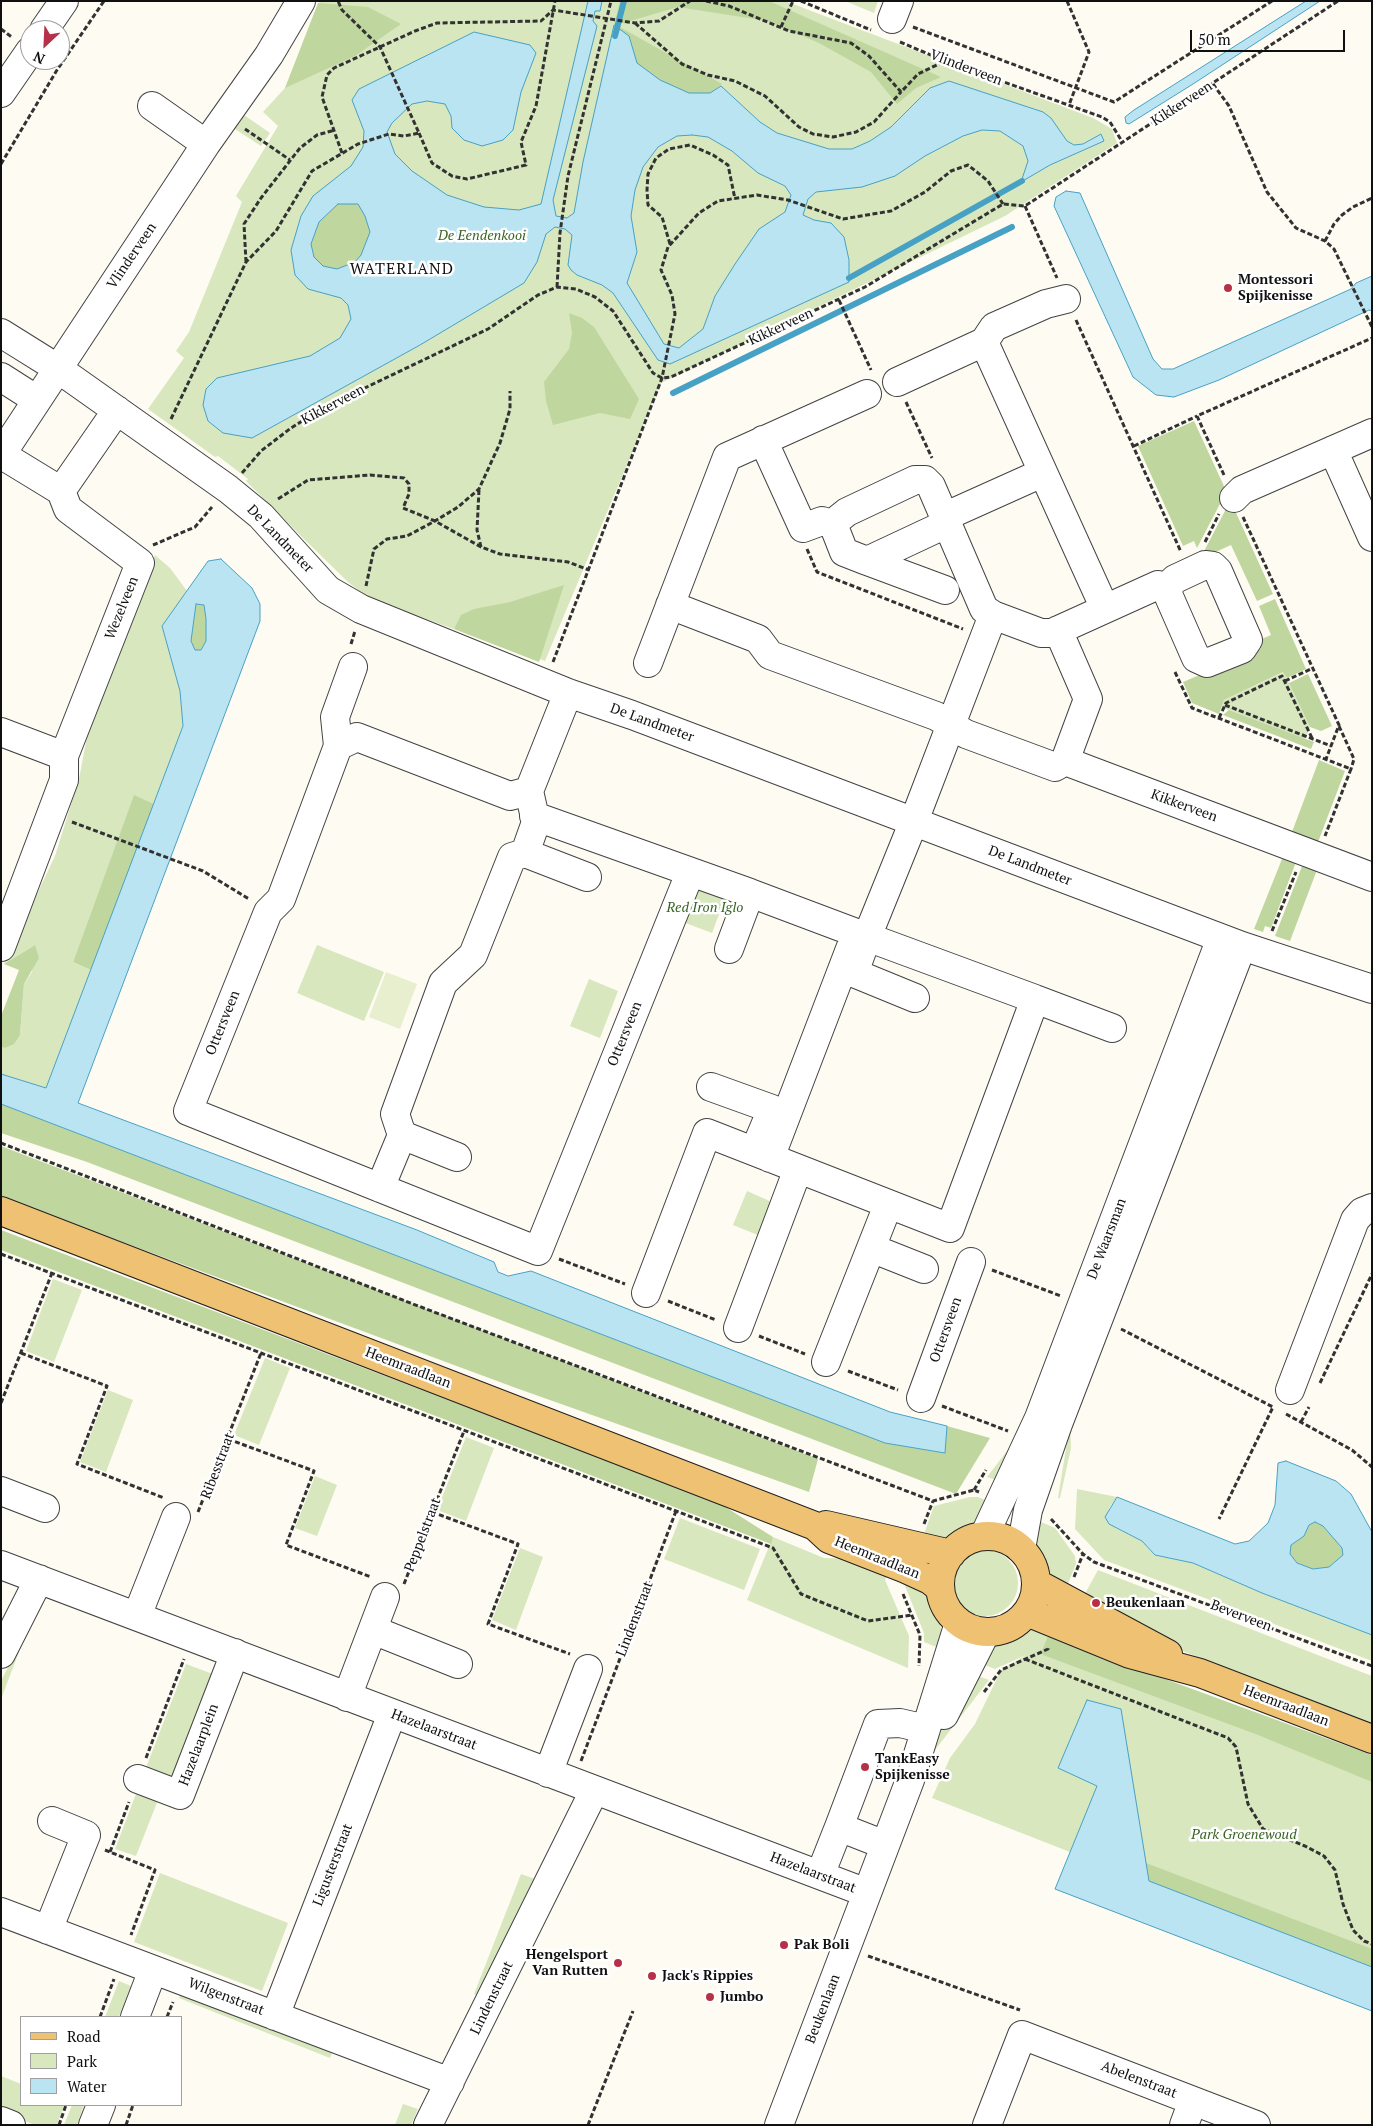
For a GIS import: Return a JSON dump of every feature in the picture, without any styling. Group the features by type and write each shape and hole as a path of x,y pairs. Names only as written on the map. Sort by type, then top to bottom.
{"main road":[{"name":"Heemraadlaan","path":"1,1211 815,1526 829,1539 930,1580 940,1588"},
{"name":"Heemraadlaan","path":"815,1526 831,1524 950,1554"},
{"path":"984,1536 1010,1542 1021,1549 1032,1565 1036,1583 1035,1593 1027,1612 1009,1627 986,1632 972,1630 959,1623 943,1602 940,1588 944,1564 950,1554 960,1545 984,1536"},
{"name":"Heemraadlaan","path":"1036,1583 1061,1612 1130,1654 1200,1673 1372,1739"},
{"name":"Heemraadlaan","path":"1027,1612 1061,1612"}],"street":[{"path":"51,20 64,1"},
{"name":"Vlinderveen","path":"57,368 206,144 268,55 301,1"},
{"path":"1,93 20,65"},
{"path":"152,106 206,144"},
{"path":"648,663 727,458 763,440 984,342 994,327 1046,304 1066,298"},
{"name":"De Landmeter","path":"1,333 57,368 228,488 260,516 328,590 361,609 556,689 632,715 1242,946 1372,989"},
{"path":"984,342 1105,609"},
{"path":"57,368 2,455 61,491 117,410"},
{"path":"1,377 37,400"},
{"path":"1234,498 1242,490 1372,433"},
{"path":"763,440 803,528 822,521 835,525"},
{"path":"1333,450 1372,537"},
{"path":"867,561 1042,473"},
{"path":"945,590 844,552 835,534 835,525 841,516 847,512 915,480 924,480 931,486 984,609 993,615 1041,633 1058,630 1158,585 1179,579"},
{"name":"Wezelveen","path":"1,947 64,780 64,756 140,562 68,509 61,491"},
{"name":"Kikkerveen","path":"670,605 758,639 770,655 936,716 966,734 1055,767 1065,762 1372,877"},
{"path":"762,1154 914,821 993,615"},
{"path":"1058,630 1088,699 1065,762"},
{"name":"Ottersveen","path":"353,667 335,717 338,746 281,899 268,912 188,1111 538,1251 690,873"},
{"path":"525,854 536,822 532,804 556,689"},
{"path":"1,732 64,756"},
{"path":"338,746 357,737 532,804 690,873 750,893 1112,1028"},
{"path":"380,1188 402,1136 395,1114 443,983 473,956 512,857 525,854 587,877"},
{"path":"728,949 750,893"},
{"path":"861,935 854,974 916,998"},
{"name":"De Waarsman","path":"984,1536 1039,1418 1242,946"},
{"name":"De Waarsman","path":"1021,1549 1028,1510 1058,1424 1242,946"},
{"path":"646,1293 707,1133 950,1228 1034,999"},
{"path":"711,1087 772,1109 762,1154"},
{"path":"402,1136 457,1157"},
{"path":"738,1328 798,1169"},
{"path":"826,1362 888,1204"},
{"path":"1300,1398 1356,1220 1362,1212 1372,1208"},
{"path":"871,1248 924,1269"},
{"name":"Ottersveen","path":"921,1398 971,1262"},
{"path":"1,1491 44,1508"},
{"path":"138,1616 185,1510"},
{"name":"Hazelaarstraat","path":"1,1565 867,1893"},
{"path":"1,1654 39,1579"},
{"path":"347,1697 372,1630 380,1588"},
{"name":"Beukenlaan","path":"779,2125 910,1780 959,1623"},
{"path":"372,1630 458,1664"},
{"name":"Beukenlaan","path":"910,1780 986,1632"},
{"name":"Hazelaarplein","path":"138,1779 180,1795 235,1653"},
{"path":"548,1773 591,1664"},
{"name":"Ligusterstraat","path":"275,2016 392,1714"},
{"path":"820,1876 878,1724 900,1722 926,1729"},
{"name":"Lindenstraat","path":"428,2125 450,2082 583,1787"},
{"path":"48,1930 86,1835 52,1821"},
{"path":"840,1827 885,1845"},
{"name":"Wilgenstraat","path":"1,1912 450,2082"},
{"path":"135,2016 153,1970"},
{"path":"987,2125 1022,2035"},
{"name":"Abelenstraat","path":"1022,2035 1188,2113 1256,2125"},
{"path":"93,2125 101,2106"},
{"path":"1,2121 11,2125"}],"path":[{"path":"1,164 57,70 104,1"},
{"path":"338,1 342,10 380,47 432,163 452,176 467,179 526,165 521,142 536,106 555,1"},
{"path":"611,1 568,176 560,233 557,287 576,289 595,297 613,311 653,373 662,378"},
{"path":"342,153 322,97 327,75 334,68 380,47 437,24 541,20 553,10 634,23 659,21 690,1"},
{"path":"706,1 728,6 789,30 851,43 870,56 901,92"},
{"path":"781,27 793,1"},
{"name":"Vlinderveen","path":"801,1 890,23 945,61 1069,105 1110,122 1123,143"},
{"path":"1066,1 1089,52 1069,105"},
{"path":"890,23 1114,102 1272,1"},
{"name":"Kikkerveen","path":"1025,206 1338,1"},
{"path":"634,23 682,64 708,75 735,81 765,96 799,127 813,134 833,137 856,132 874,122 918,74 945,61"},
{"path":"1213,84 1229,106 1272,199 1296,228 1325,241 1340,257 1372,327"},
{"path":"227,116 290,160"},
{"path":"246,262 244,224 300,148 317,135 335,130"},
{"path":"163,441 210,335 246,262 276,231 312,171 358,144 389,134 404,136 420,133"},
{"path":"670,244 662,218 648,205 648,174 656,158 669,149 690,145 713,155 728,165 735,198"},
{"path":"556,689 589,570 662,378 675,314 672,294 661,270 670,244 699,213 718,201 756,196 788,200 844,219 891,211 925,192 950,171 968,165 988,181 1002,204 1025,206 1134,446 1179,579"},
{"path":"1325,241 1334,224 1342,215 1353,207 1372,198"},
{"name":"Kikkerveen","path":"662,378 671,377 839,300 1002,204"},
{"name":"Kikkerveen","path":"140,562 156,542 195,527 261,452 299,423 323,408 488,329 538,295 557,287"},
{"path":"839,300 881,388 932,460 924,480"},
{"path":"1134,446 1372,338"},
{"path":"480,547 477,530 479,489 500,443 510,410 510,391"},
{"path":"1197,416 1354,759 1311,853 1242,946"},
{"path":"260,516 283,494 308,480 370,475 404,478 408,484 409,494 403,508 435,522 480,547 500,554 568,562 589,570"},
{"path":"353,667 348,655 361,609 374,549 387,539 407,536 435,522 458,507 479,489"},
{"path":"1179,579 1224,503 1234,498"},
{"path":"1172,664 1192,708 1350,769"},
{"path":"1285,682 1313,668"},
{"path":"1220,718 1225,705 1282,676 1312,738"},
{"path":"1225,705 1331,746"},
{"path":"1326,760 1339,726"},
{"path":"50,814 203,871 268,912"},
{"path":"1,1143 404,1300 933,1501 916,1545"},
{"path":"538,1251 1014,1433"},
{"path":"1,1254 773,1548 801,1594 868,1620 912,1615"},
{"path":"1,1403 52,1273"},
{"path":"1318,1388 1372,1274"},
{"path":"21,1353 107,1386 77,1464 185,1510"},
{"name":"Ribesstraat","path":"185,1510 228,1439 261,1353"},
{"path":"1301,1422 1300,1398 1281,1391 1273,1407 1352,1450 1372,1467"},
{"name":"Peppelstraat","path":"380,1588 402,1589 464,1431"},
{"path":"228,1439 314,1471 286,1545 380,1588"},
{"name":"Lindenstraat","path":"583,1787 615,1671 676,1511"},
{"path":"432,1512 518,1544 488,1624 591,1664 615,1671"},
{"path":"983,1693 1001,1670 1048,1648 1083,1554 1070,1538"},
{"name":"Beverveen","path":"1083,1554 1094,1562 1372,1666"},
{"path":"906,1570 902,1592 920,1634 919,1668"},
{"path":"110,1852 192,1637"},
{"path":"1025,1659 1228,1738 1236,1747 1248,1804 1264,1829 1324,1856 1335,1870 1343,1904 1353,1930 1364,1941 1372,1944"},
{"path":"84,1842 156,1870 100,2016"},
{"path":"847,1948 1030,2014 1022,2035"},
{"path":"588,2125 633,2011"},
{"path":"59,2125 66,2106"},
{"path":"126,2125 133,2106"}],"green space":[{"name":"De Eendenkooi","path":"316,1 785,1 1093,118 1112,129 1117,143 1005,216 661,383 545,661 455,627 454,629 370,599 348,582 305,540 246,481 248,479 218,456 215,457 148,409 184,358 176,351 189,332 242,202 236,196 278,126 263,112 285,88 320,3"},
{"path":"620,1 769,1 941,77 916,88 897,104 871,72 819,43 767,21 678,7 616,25 722,84 710,93 689,93 660,80 637,63 629,36 614,25"},
{"path":"845,1 878,1 874,13"},
{"path":"318,3 368,7 401,24 355,56 285,88"},
{"path":"244,115 270,133 261,146 235,129"},
{"path":"338,204 358,204 365,216 370,232 361,255 355,262 337,269 323,266 314,257 311,244 319,222"},
{"path":"569,313 582,318 594,327 639,399 630,419 600,413 553,425 546,401 544,382 569,349 572,333"},
{"path":"1194,421 1229,497 1222,500 1197,548 1194,541 1183,546 1138,446"},
{"path":"1232,504 1273,594 1257,601 1231,545 1200,559 1228,505"},
{"path":"155,555 170,568 187,591 162,626 180,691 183,726 154,804 134,796 73,962 91,970 46,1088 1,1074 1,1047 5,1048 20,1035 24,984 32,972 35,945 4,964 55,856 79,779 89,726"},
{"path":"564,585 539,662 454,629 461,615 474,609 510,602"},
{"path":"1275,599 1306,669 1287,678 1283,672 1224,700 1219,714 1192,703 1183,682 1261,649 1257,641 1271,635 1259,606"},
{"path":"196,604 204,605 206,619 206,641 201,650 195,650 191,641"},
{"path":"1284,672 1310,727 1305,739 1221,707 1224,700"},
{"path":"1308,674 1332,726 1321,731 1310,727 1289,683"},
{"path":"1229,710 1314,742 1311,749 1223,715"},
{"path":"1319,760 1345,771 1315,850 1289,840"},
{"path":"134,795 154,804 91,970 73,962"},
{"path":"1286,849 1299,854 1271,928 1265,926 1263,932 1254,929"},
{"path":"1306,856 1320,862 1290,941 1275,936"},
{"name":"Red Iron Iglo","path":"698,883 727,893 712,933 683,922"},
{"path":"35,945 39,958 24,984 20,1035 14,1044 5,1048 1,1047 1,1016 19,970 4,964"},
{"path":"317,945 384,972 364,1021 297,993"},
{"path":"386,972 417,984 400,1029 369,1017"},
{"path":"589,979 618,991 600,1038 570,1026"},
{"path":"1,1104 885,1443 945,1453 947,1426 990,1438 956,1494 87,1162 1,1133"},
{"path":"1,1146 818,1459 809,1492 516,1388 1,1197"},
{"path":"747,1191 774,1203 760,1236 733,1225"},
{"path":"1,1230 719,1503 773,1537 771,1544 1,1250"},
{"path":"53,1279 82,1290 54,1362 26,1351"},
{"path":"265,1358 290,1368 259,1445 234,1435"},
{"path":"108,1390 133,1400 106,1472 80,1462"},
{"path":"1070,1424 1071,1448 1060,1498 1058,1498"},
{"path":"466,1437 494,1448 466,1521 437,1510"},
{"path":"1017,1438 1002,1482 987,1477"},
{"path":"315,1476 337,1485 317,1536 295,1528"},
{"path":"1077,1489 1117,1497 1109,1508 1116,1528 1142,1541 1155,1555 1193,1563 1262,1593 1372,1635 1372,1661 1104,1560 1075,1529"},
{"path":"970,1497 978,1497 992,1503 974,1527 947,1538 936,1540 923,1537 934,1506"},
{"path":"680,1518 760,1549 744,1590 664,1559"},
{"path":"1032,1518 1055,1528 1075,1556 1076,1564 1064,1593 1044,1576 1032,1547"},
{"path":"1315,1522 1323,1526 1342,1548 1343,1555 1329,1567 1313,1569 1297,1563 1290,1554 1291,1545 1304,1536 1309,1525"},
{"path":"773,1537 824,1558 865,1559 889,1569 885,1580 909,1636 908,1668 747,1600"},
{"path":"520,1548 543,1557 516,1630 492,1620"},
{"path":"985,1550 997,1553 1008,1560 1015,1571 1018,1583 1015,1595 1008,1606 997,1613 985,1616 973,1613 962,1606 955,1595 952,1583 955,1571 962,1560 973,1553"},
{"path":"1098,1570 1372,1676 1372,1727 1237,1674 1157,1640 1081,1601"},
{"path":"908,1577 927,1591 939,1617 942,1634 939,1648 924,1642 924,1633 905,1586"},
{"name":"Park Groenewoud","path":"1029,1627 1051,1630 1046,1643 1372,1755 1372,2011 1055,1889 1070,1852 932,1798 950,1758 975,1724 1001,1670 1026,1655 995,1669 977,1662 994,1641"},
{"path":"1048,1636 1372,1755 1372,1782 1258,1735 1043,1655 1042,1651"},
{"path":"17,1649 19,1652 1,1699 1,1681"},
{"path":"186,1664 221,1677 178,1792 142,1778"},
{"path":"970,1673 989,1680 932,1754 931,1752"},
{"path":"139,1786 160,1795 136,1856 115,1849"},
{"path":"1146,1863 1372,1949 1372,1967 1149,1881"},
{"path":"160,1873 288,1923 262,1991 134,1942"},
{"path":"521,1874 535,1879 477,1995 474,1994"},
{"path":"119,1981 131,1986 119,2016 105,2016"},
{"path":"181,1993 333,2051 330,2058 179,1998"},
{"path":"1,2076 20,2084 20,2106 64,2106 57,2125 35,2125 1,2112"},
{"path":"403,2104 418,2109 411,2125 395,2125"},
{"path":"72,2106 84,2106 77,2125 64,2125"}],"water":[{"path":"588,1 602,1 600,11 595,11 593,21 597,26 553,200 556,216 567,218 574,213 583,162 614,25 629,36 637,63 660,80 689,93 710,93 721,86 760,122 777,133 829,149 852,149 870,141 891,127 930,88 949,81 1043,112 1051,118 1067,141 1074,145 1083,144 1101,134 1104,141 1050,165 1021,182 1028,161 1023,146 1000,131 982,130 963,136 925,156 895,176 862,187 816,192 808,199 803,215 814,220 831,223 844,237 849,260 849,282 670,364 658,360 613,293 602,285 577,275 571,270 568,265 572,235 565,229 555,227 546,234 537,262 524,283 420,345 252,438 223,433 208,421 203,405 206,389 217,378 310,356 340,338 351,319 348,305 341,298 308,289 295,275 291,250 301,216 313,196 351,166 363,147 364,131 352,100 359,89 474,32 530,45 536,53 521,92 513,130 503,140 482,146 464,140 452,128 451,116 445,104 427,101 412,104 392,123 387,132 395,154 412,171 447,195 484,207 519,210 541,204","holes":["677,136 708,137 732,151 758,173 785,186 791,195 785,212 759,229 735,264 715,296 703,329 679,348 664,344 627,283 637,252 631,216 635,190 643,167 658,147","338,204 358,204 365,216 370,232 361,255 355,262 337,269 323,266 314,257 311,244 319,222"]},
{"path":"1306,1 1320,1 1193,84 1129,124 1126,123 1125,117 1134,110"},
{"path":"1066,191 1080,193 1153,359 1162,369 1173,369 1351,289 1356,283 1372,276 1372,311 1369,310 1219,380 1174,397 1156,395 1133,377 1054,206 1056,197"},
{"path":"221,559 252,588 260,604 260,621 78,1103 417,1230 494,1262 498,1272 508,1276 531,1271 890,1412 947,1426 945,1453 885,1443 1,1104 1,1074 46,1088 183,726 180,691 162,626 208,561","holes":["196,604 204,605 206,641 201,650 195,650 191,641"]},
{"path":"1286,1461 1336,1481 1351,1494 1372,1532 1372,1635 1262,1593 1193,1563 1155,1555 1142,1541 1109,1524 1105,1517 1117,1497 1235,1544 1249,1541 1268,1523 1275,1505 1278,1463","holes":["1315,1522 1323,1526 1342,1548 1343,1555 1329,1567 1313,1569 1297,1563 1290,1554 1291,1545 1304,1536 1309,1525"]},
{"path":"1087,1700 1121,1709 1149,1881 1372,1967 1372,2011 1055,1889 1097,1786 1058,1768"}],"waterway":[{"path":"615,36 624,1"},
{"path":"849,278 1022,181"},
{"path":"673,393 1012,227"}],"place":[{"name":"Montessori Spijkenisse","path":"1228,288"},
{"name":"Beukenlaan","path":"1096,1603"},
{"name":"TankEasy Spijkenisse","path":"865,1767"},
{"name":"Pak Boli","path":"784,1945"},
{"name":"Hengelsport Van Rutten","path":"618,1963"},
{"name":"Jack's Rippies","path":"652,1976"},
{"name":"Jumbo","path":"710,1997"}],"district":[{"name":"WATERLAND","path":"402,269"}]}
